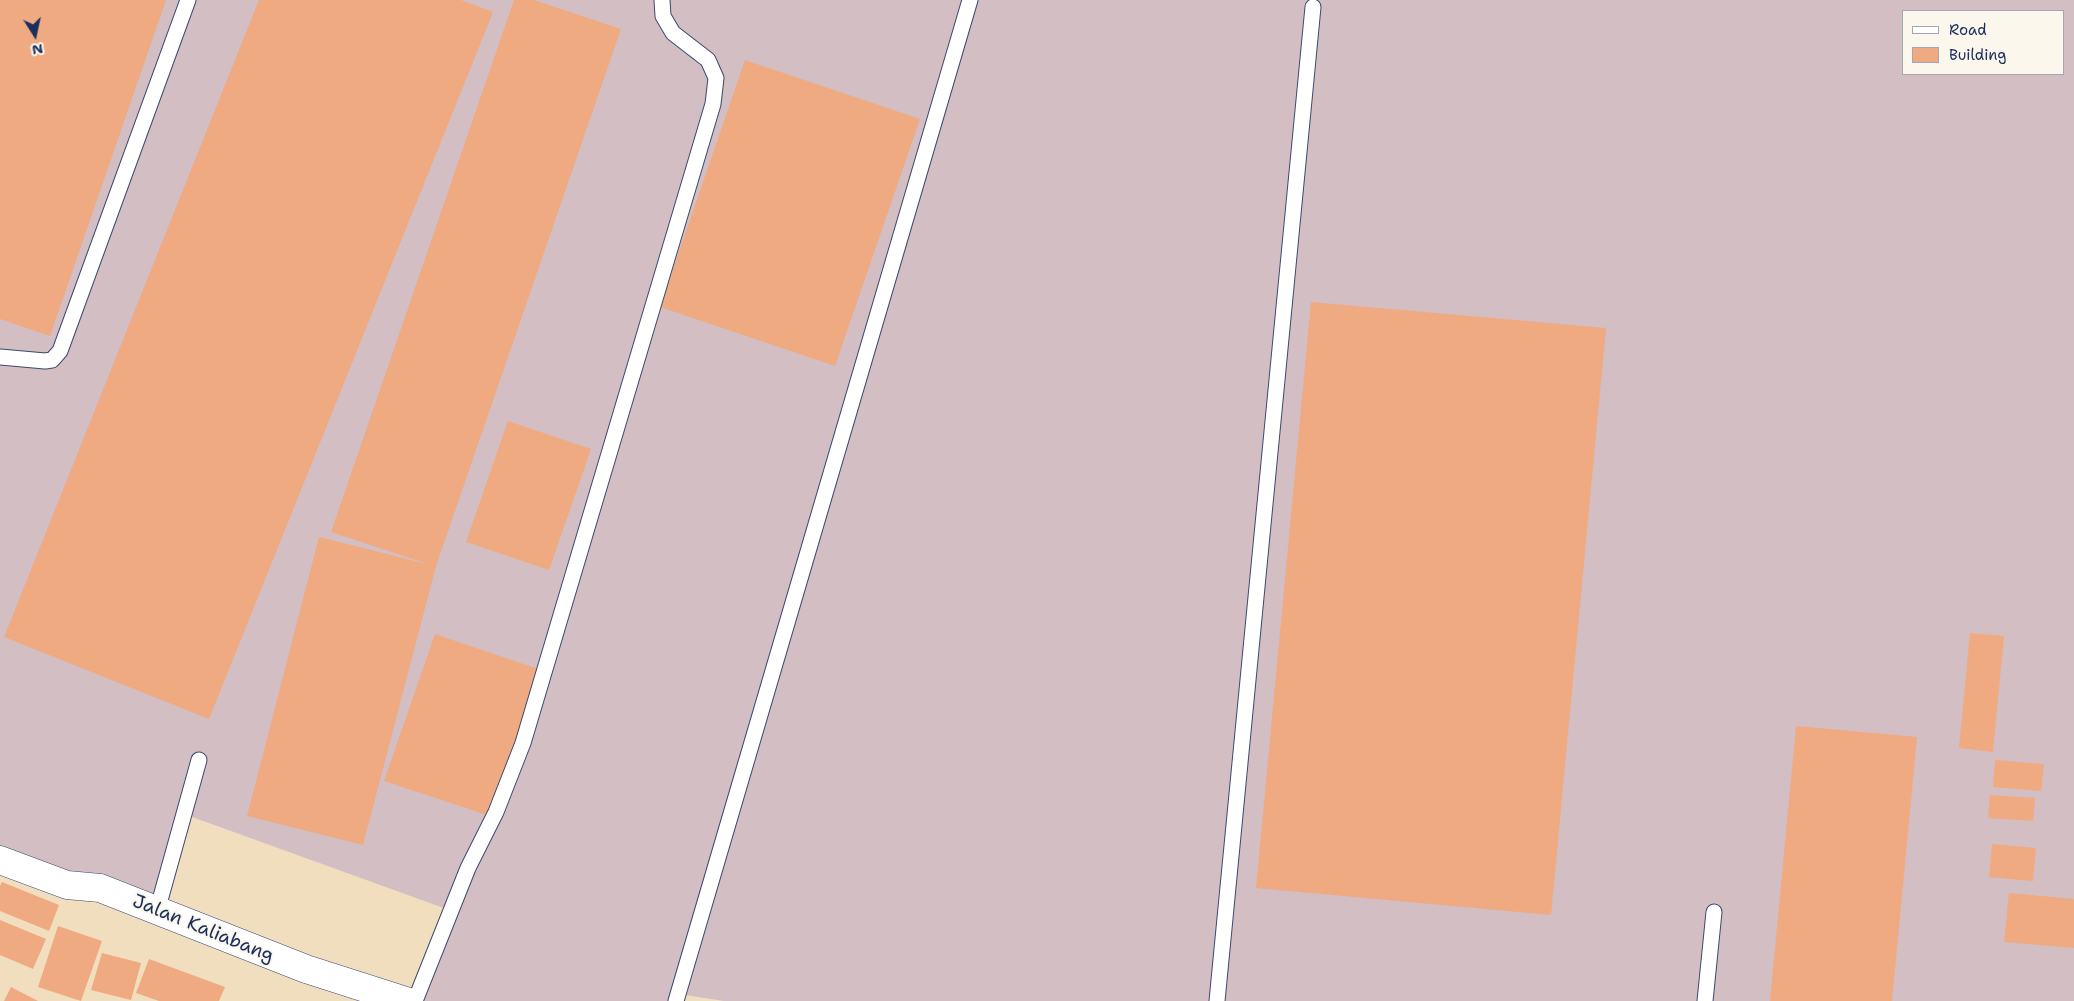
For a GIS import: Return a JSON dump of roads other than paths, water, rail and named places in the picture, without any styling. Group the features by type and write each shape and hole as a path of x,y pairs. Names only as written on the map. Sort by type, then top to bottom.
{"main road":[{"name":"Jalan Kaliabang","path":"0,860 67,885 100,888 306,970 406,1001"}],"lane":[{"path":"0,357 45,361 52,360 60,351 188,0"},
{"path":"416,1001 468,868 496,812 523,743 713,104 716,78 708,60 673,33 663,16 662,0"},
{"path":"676,1001 970,0"},
{"path":"1218,1001 1313,7"},
{"path":"158,911 199,760"},
{"path":"1705,1001 1714,912"}]}
